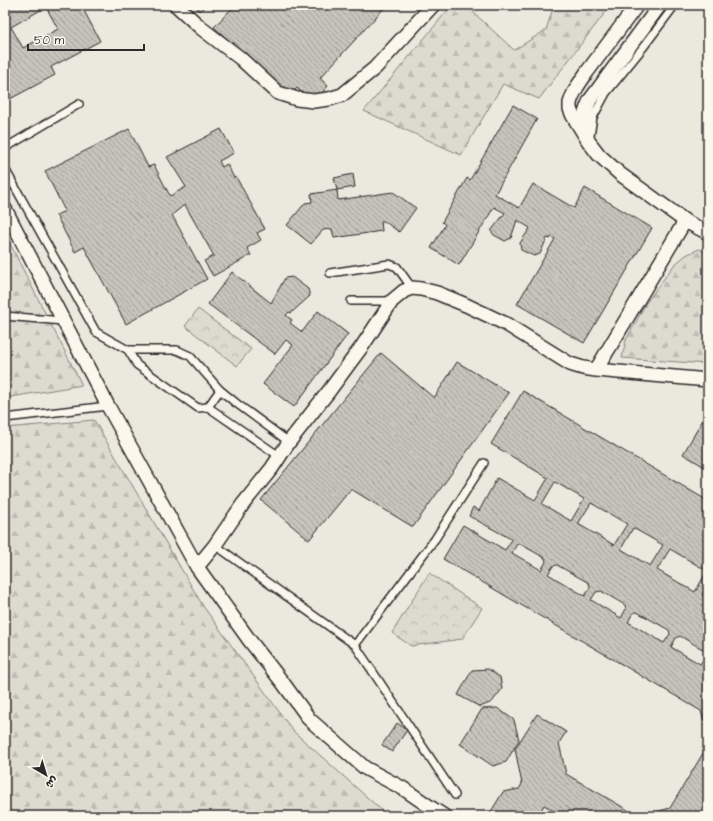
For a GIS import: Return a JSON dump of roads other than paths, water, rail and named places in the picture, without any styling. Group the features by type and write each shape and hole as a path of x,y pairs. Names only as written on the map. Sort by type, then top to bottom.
{"street":[{"path":"176,5 201,28 240,58 278,93 297,99 314,101 342,95 375,68 434,5"},
{"path":"637,5 577,87 570,103 570,109 598,155 620,174 685,221 708,233"},
{"path":"582,130 585,113 590,100 660,5"},
{"path":"5,209 108,406 198,567 250,641 310,720 365,768 404,789 444,816"},
{"path":"596,370 685,221"},
{"path":"198,567 216,545 243,504 272,468 289,442 363,346 392,301 404,291 412,288 437,294 466,305 506,324 570,364 596,370 708,380"}],"lane":[{"path":"589,142 593,116 606,92 676,5"},
{"path":"5,148 79,104"},
{"path":"5,169 96,332 128,350 177,350 190,356 220,390 236,404 289,442"},
{"path":"330,273 389,264 397,267 412,288"},
{"path":"351,301 392,301"},
{"path":"5,316 64,321"},
{"path":"128,350 137,365 149,374 198,408 208,407 279,456"},
{"path":"208,407 220,390"},
{"path":"5,418 108,406"},
{"path":"355,645 435,539 484,463"},
{"path":"216,545 355,645 455,795"}]}
